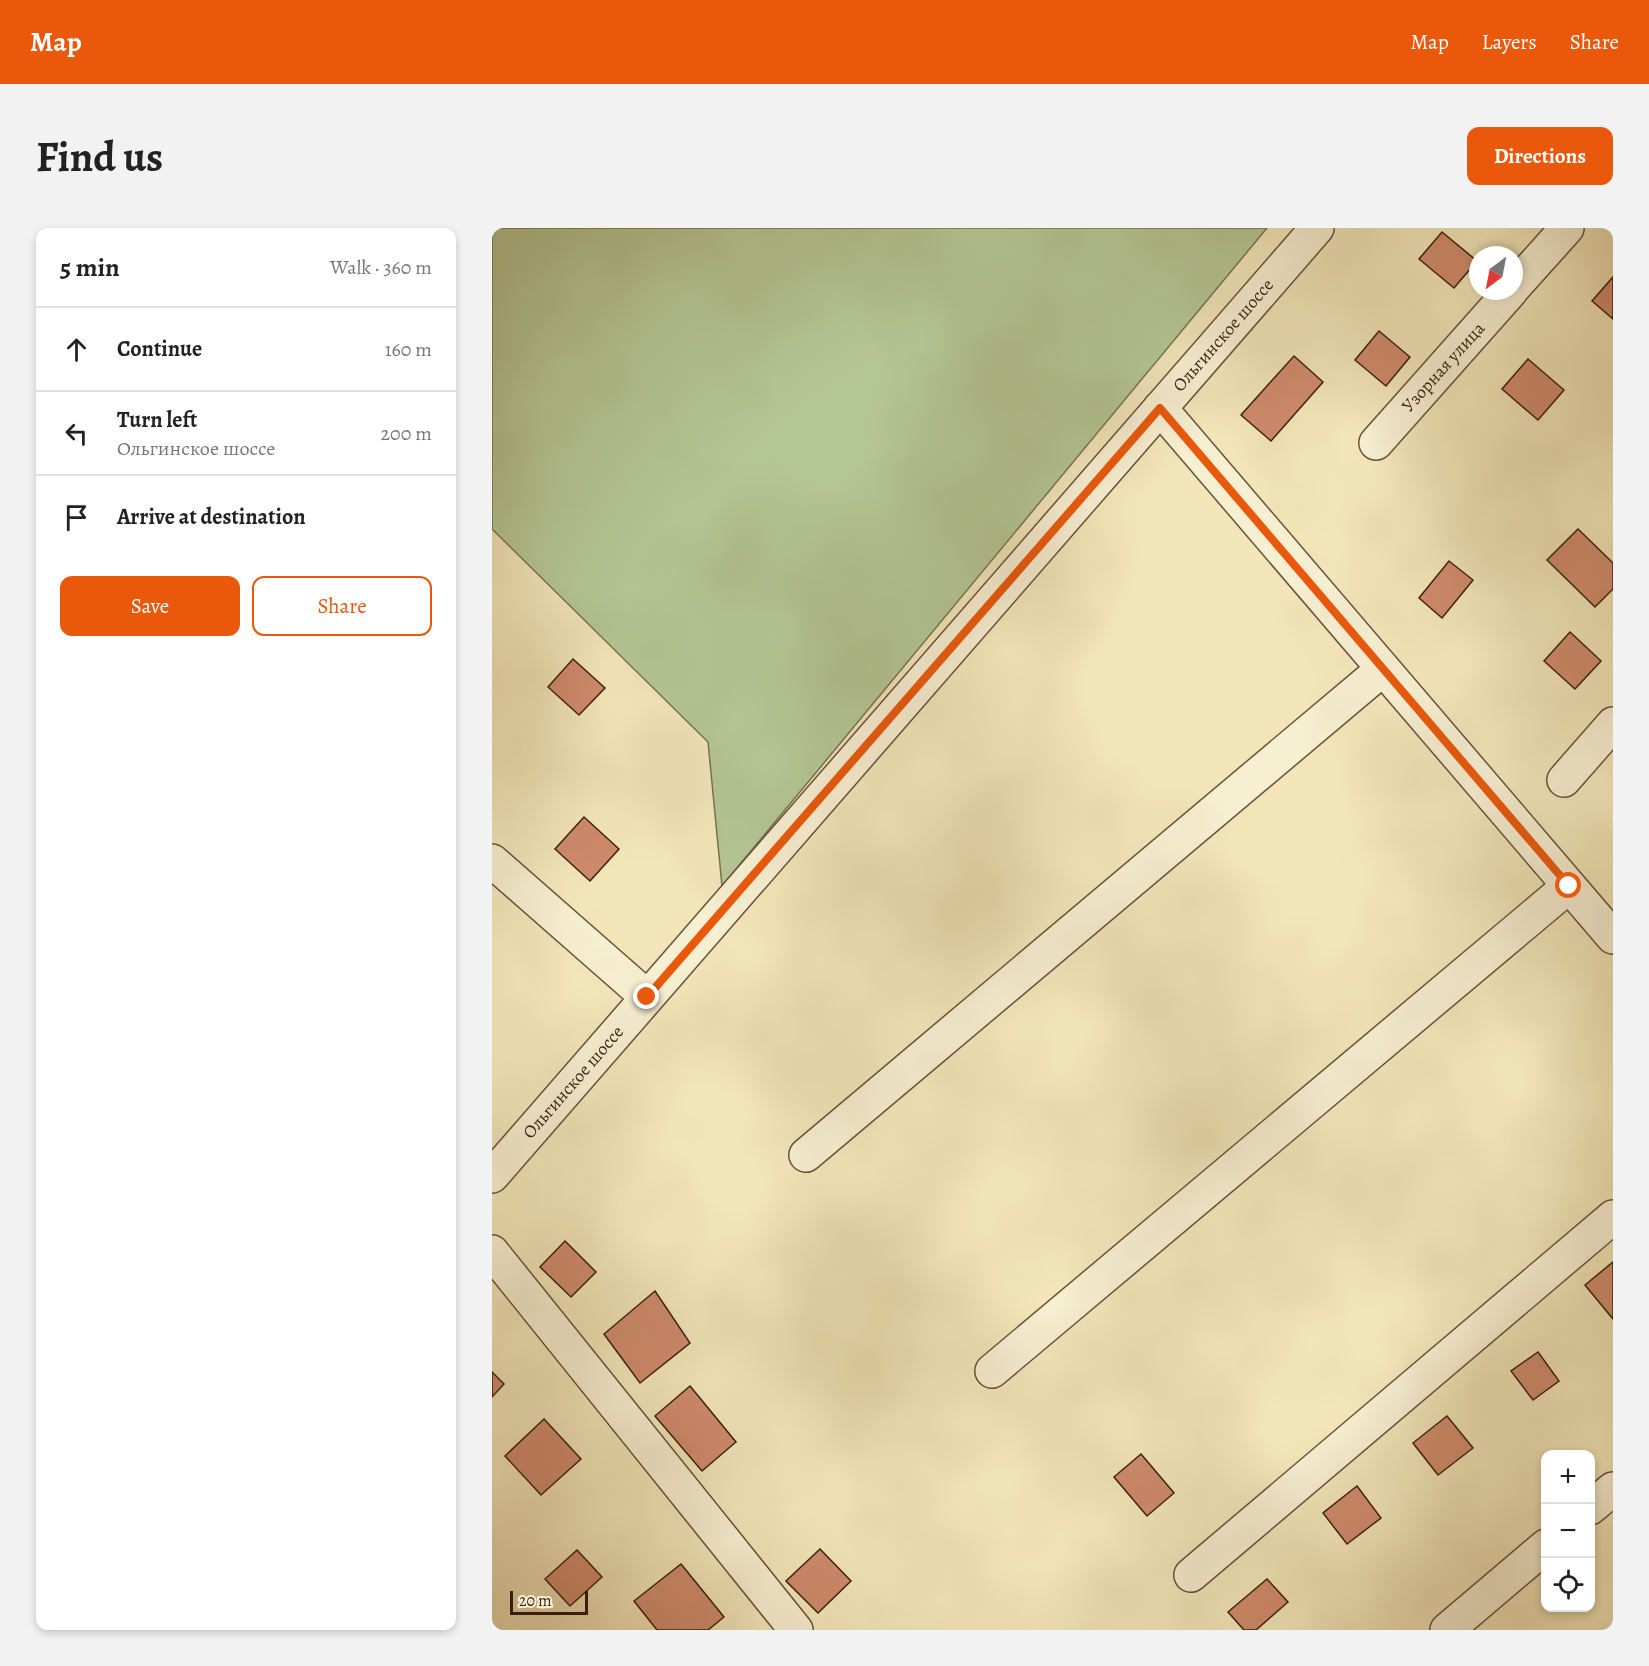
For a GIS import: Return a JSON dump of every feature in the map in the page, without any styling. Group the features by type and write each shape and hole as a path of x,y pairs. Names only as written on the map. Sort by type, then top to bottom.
{"street":[{"name":"Ольгинское шоссе","path":"492,1176 1317,228"},
{"path":"1523,277 1567,228"},
{"name":"Узорная улица","path":"1376,443 1503,300"},
{"path":"1160,408 1613,937"},
{"path":"806,1155 1383,669"},
{"path":"1564,780 1613,724"},
{"path":"492,861 647,997"},
{"path":"992,1371 1569,886"},
{"path":"1191,1575 1613,1218"},
{"path":"492,1252 796,1630"},
{"path":"1595,1504 1613,1489"},
{"path":"1447,1630 1541,1549"}],"green space":[{"path":"492,228 1267,228 722,886 708,742 492,529"}],"building":[{"path":"1442,232 1469,254 1469,270 1454,288 1419,259"},
{"path":"1613,277 1613,319 1592,301"},
{"path":"1379,331 1410,357 1386,386 1355,360"},
{"path":"1294,356 1323,382 1271,441 1241,415"},
{"path":"1528,359 1564,390 1538,420 1502,389"},
{"path":"1578,529 1613,563 1613,589 1595,607 1547,560"},
{"path":"1449,561 1473,580 1442,618 1419,598"},
{"path":"1570,632 1601,661 1575,689 1544,661"},
{"path":"573,659 605,688 579,715 548,687"},
{"path":"584,817 619,849 590,881 555,849"},
{"path":"565,1241 596,1272 571,1297 540,1267"},
{"path":"1613,1262 1613,1319 1585,1285"},
{"path":"655,1291 690,1343 640,1383 604,1334"},
{"path":"1538,1352 1559,1381 1533,1400 1511,1371"},
{"path":"492,1372 504,1384 492,1397"},
{"path":"690,1386 736,1442 702,1471 655,1416"},
{"path":"1447,1416 1473,1448 1438,1475 1413,1443"},
{"path":"544,1419 581,1459 541,1495 505,1456"},
{"path":"1141,1454 1174,1493 1147,1516 1114,1477"},
{"path":"1357,1486 1381,1518 1347,1544 1323,1513"},
{"path":"820,1549 851,1581 818,1613 786,1581"},
{"path":"577,1550 602,1577 570,1606 545,1579"},
{"path":"681,1564 724,1617 708,1630 657,1630 634,1601"},
{"path":"1267,1579 1288,1602 1256,1630 1244,1630 1228,1612"}],"route":[{"path":"647,997 1160,408 1569,886"}]}
